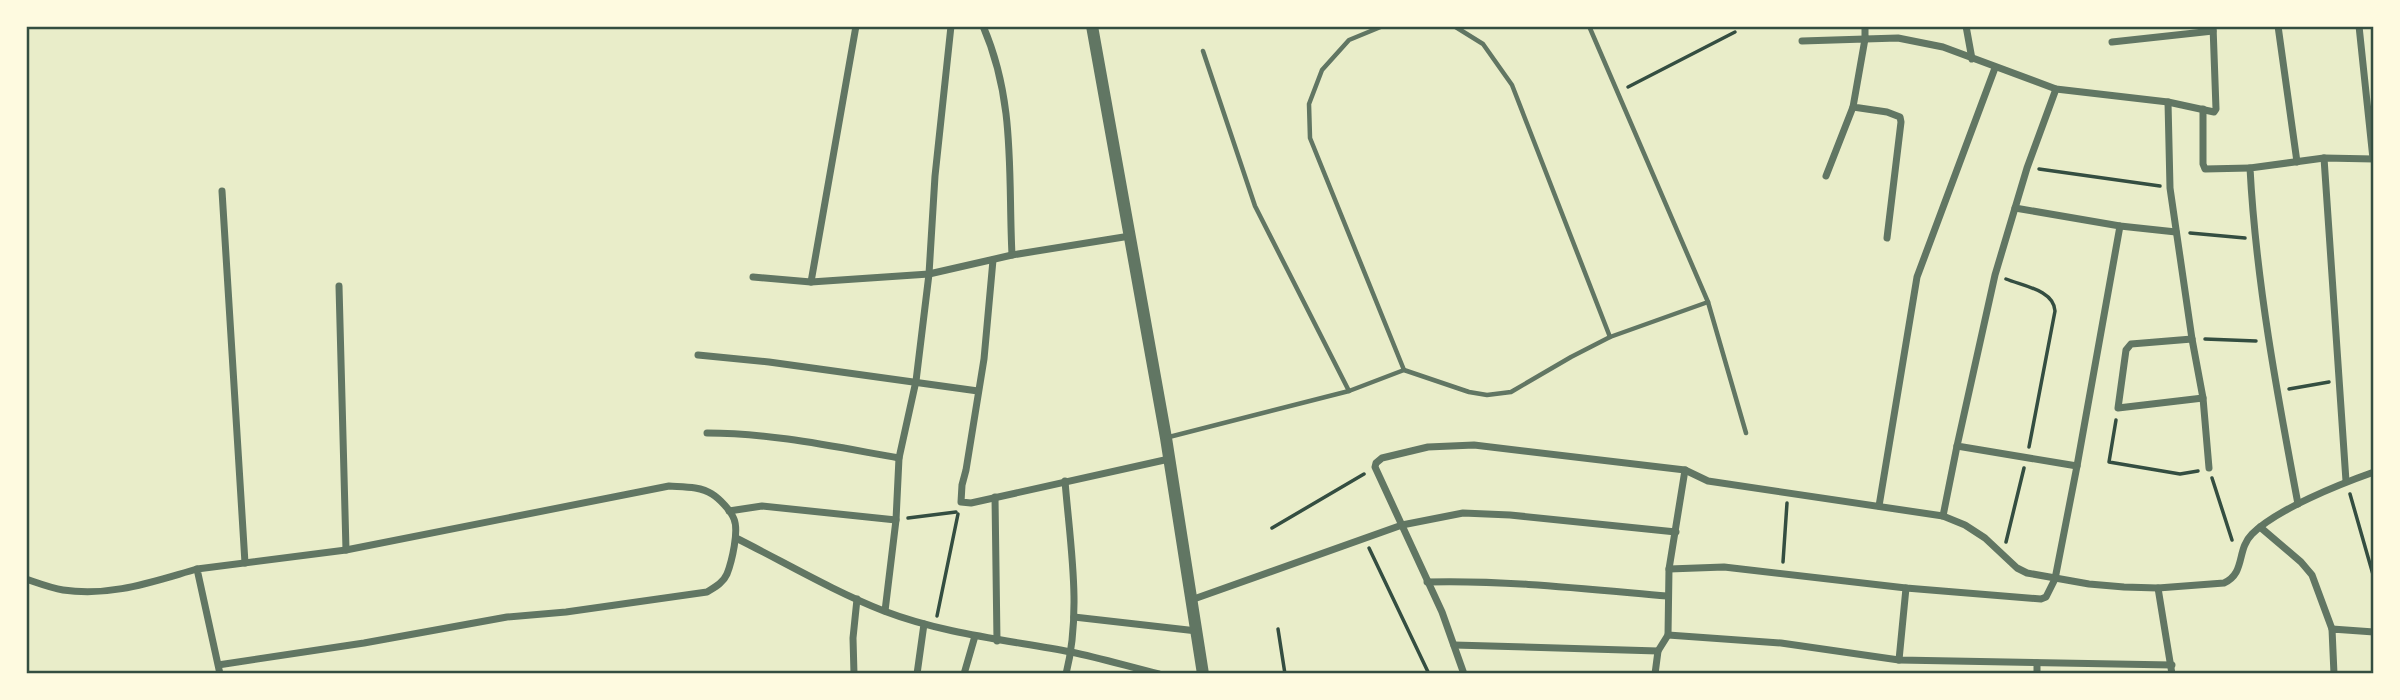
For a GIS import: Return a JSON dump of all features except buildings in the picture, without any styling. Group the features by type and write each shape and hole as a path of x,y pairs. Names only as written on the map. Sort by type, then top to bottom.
{"street":[{"path":"811,282 856,26"},
{"path":"885,611 896,520 899,458 916,382 929,274 935,176 951,26"},
{"path":"983,26 993,47 1006,102 1012,256"},
{"path":"1092,26 1170,459 1203,674"},
{"path":"1826,176 1853,107 1865,26"},
{"path":"1966,26 1972,59"},
{"path":"2278,26 2297,162"},
{"path":"2203,110 2204,169 2250,168 2324,158 2373,159 2359,26"},
{"path":"1802,41 1898,38 1921,41 2056,89 2168,102 2214,112 2216,109 2213,29 2112,42"},
{"path":"1879,506 1917,278 1995,68"},
{"path":"1943,516 1996,275 2027,168 2056,89"},
{"path":"2168,102 2170,188 2203,398 2209,468"},
{"path":"1853,107 1898,115 1902,122 1887,237"},
{"path":"2324,158 2346,481"},
{"path":"2250,168 2254,239 2276,391 2298,504"},
{"path":"222,191 245,563"},
{"path":"2015,208 2120,226 2176,232"},
{"path":"1669,569 1724,567 1906,588 2041,599 2046,597 2055,579 2120,226"},
{"path":"753,277 811,282 929,274 1012,256 1130,236"},
{"path":"993,260 984,359 960,499 965,504 1170,459"},
{"path":"339,286 346,550"},
{"path":"2192,338 2131,344 2126,350 2118,408 2203,398"},
{"path":"698,355 978,391"},
{"path":"708,433 734,433 798,441 899,458"},
{"path":"1464,674 1427,582 1375,467 1382,458 1405,451 1451,444 1685,470 1708,481 1943,516 1965,525 1985,538 2017,568 2027,573 2124,587 2158,588 2224,583 2232,580 2240,565 2245,544 2260,527 2298,504 2346,481 2374,472"},
{"path":"1957,446 2077,466"},
{"path":"1654,674 1658,651 1668,635 1669,569 1685,470"},
{"path":"1065,481 1074,617 1072,652 1066,674"},
{"path":"26,579 60,590 119,591 197,569 346,550 669,486 693,487 712,493 735,520 736,538 727,574 719,584 706,592 566,612 506,617 364,643 218,665"},
{"path":"995,497 997,641"},
{"path":"729,511 762,506 896,520"},
{"path":"1191,600 1402,524 1464,513 1510,515 1676,532"},
{"path":"2260,527 2312,575 2332,629 2334,674"},
{"path":"736,538 857,599 924,624 997,641 1072,652 1159,674"},
{"path":"197,569 220,674"},
{"path":"1427,582 1470,580 1525,583 1667,596"},
{"path":"1899,660 1906,588"},
{"path":"1668,635 1781,643 1899,660 2172,670 2158,588"},
{"path":"854,674 853,638 857,599"},
{"path":"1074,617 1197,631"},
{"path":"917,674 924,624"},
{"path":"2332,629 2374,632"},
{"path":"964,674 975,636"},
{"path":"1454,645 1658,651"},
{"path":"2037,663 2037,674"}],"lane":[{"path":"1383,26 1349,40 1322,70 1309,104 1311,138 1404,370"},
{"path":"1454,26 1483,44 1512,85 1610,337"},
{"path":"1589,26 1707,302 1746,433"},
{"path":"1203,51 1255,206 1349,391"},
{"path":"1166,438 1349,391 1404,370 1469,392 1487,395 1511,392 1571,356 1610,337 1707,302"}],"path":[{"path":"1617,92 1735,32"},
{"path":"2027,168 2170,188"},
{"path":"2176,232 2254,239"},
{"path":"1996,275 2050,296 2056,311 2027,457 2003,554"},
{"path":"2192,338 2269,341"},
{"path":"2276,391 2338,381"},
{"path":"2118,408 2109,462 2180,474 2209,468 2240,565"},
{"path":"1272,528 1375,467"},
{"path":"2346,481 2374,578"},
{"path":"1782,574 1788,493"},
{"path":"896,520 959,512 935,627"},
{"path":"1364,537 1429,674"},
{"path":"1278,629 1285,674"}]}
